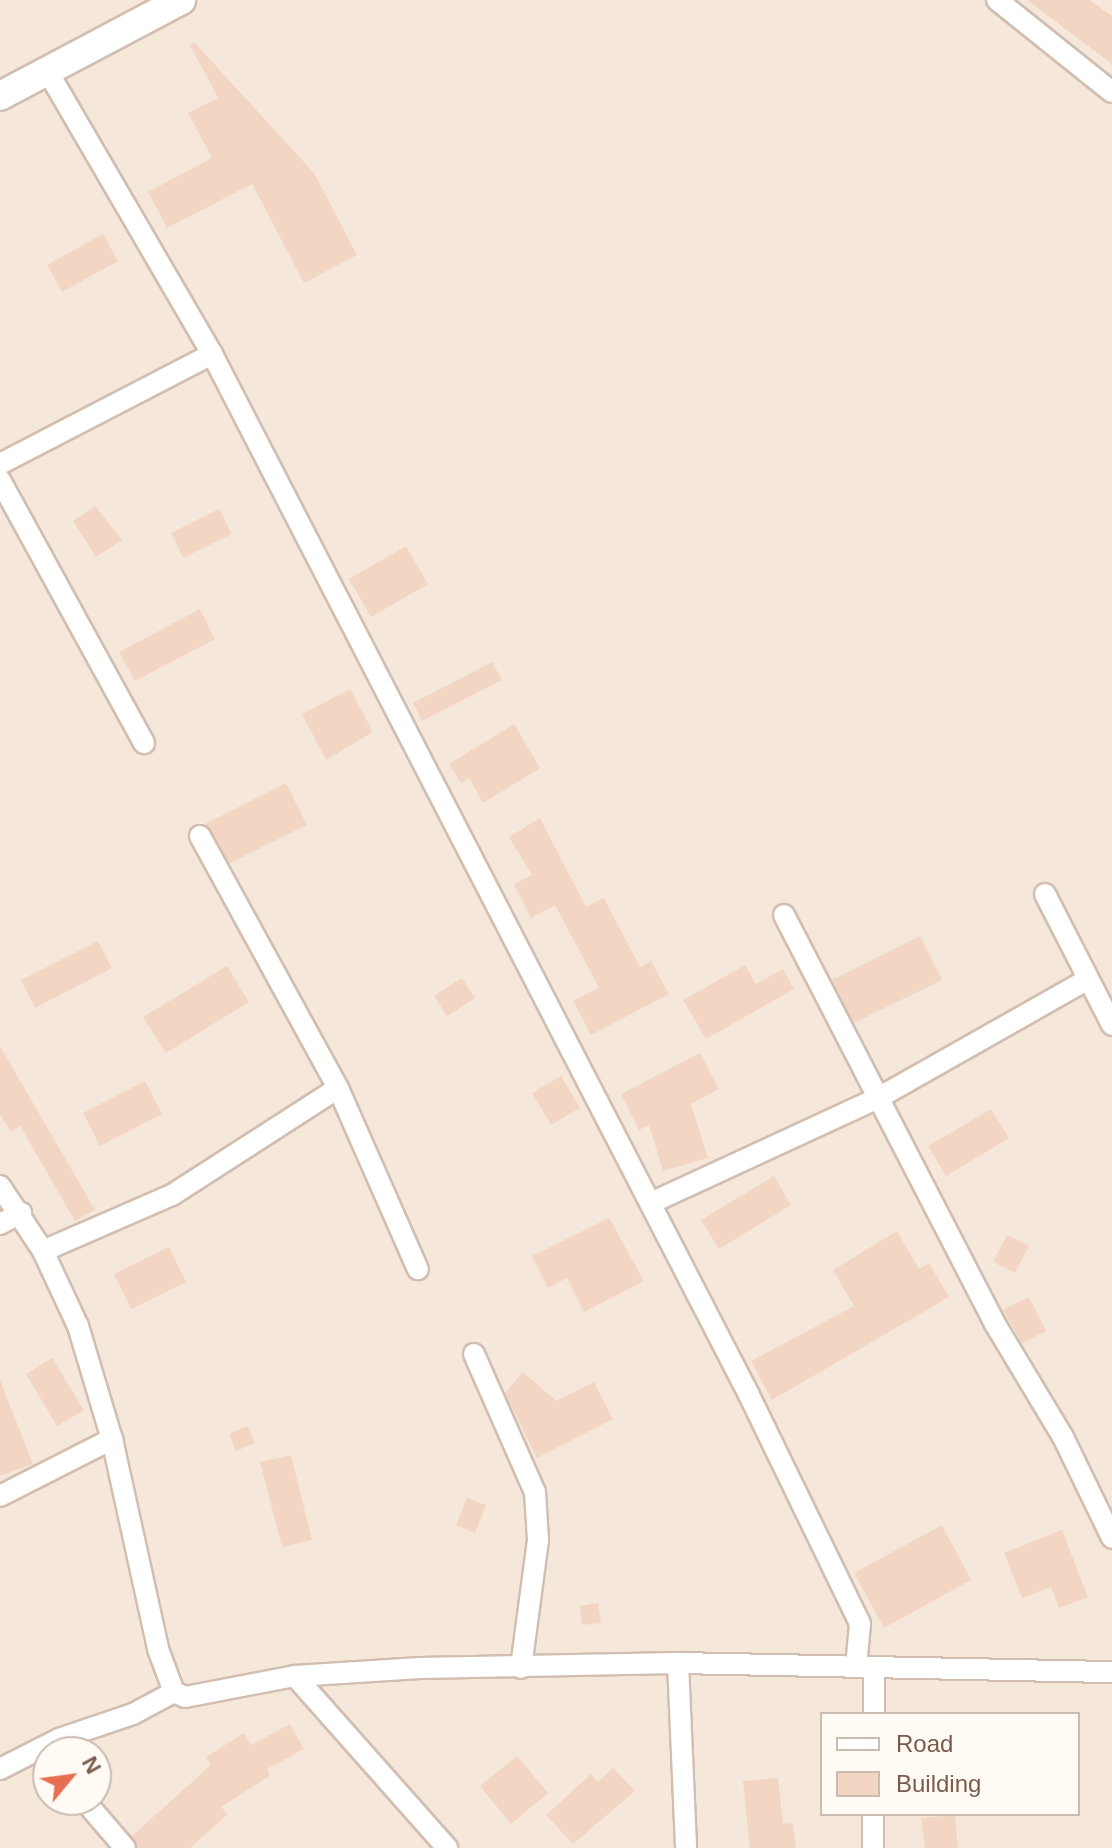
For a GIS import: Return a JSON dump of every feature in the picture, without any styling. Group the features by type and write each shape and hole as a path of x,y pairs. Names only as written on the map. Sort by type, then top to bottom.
{"street":[{"path":"0,96 181,0"},
{"path":"997,0 1112,92"},
{"path":"48,72 212,354 651,1203 860,1624 874,1712"},
{"path":"0,464 212,354"},
{"path":"0,480 144,743"},
{"path":"200,836 338,1088 418,1269"},
{"path":"1045,894 1112,1025"},
{"path":"784,915 995,1324 1063,1437 1112,1538"},
{"path":"651,1203 878,1098 1088,979"},
{"path":"43,1251 172,1195 338,1088"},
{"path":"0,1186 21,1213 43,1251 78,1326 112,1439 158,1649 174,1692"},
{"path":"0,1224 21,1213"},
{"path":"474,1354 535,1492 538,1540 521,1668"},
{"path":"0,1496 112,1439"},
{"path":"678,1663 686,1848"},
{"path":"82,1736 174,1692 200,1695 295,1676 678,1663 1112,1672"},
{"path":"295,1676 447,1848"},
{"path":"0,1769 32,1757"},
{"path":"98,1816 125,1848"},
{"path":"873,1816 873,1848"}],"shaded area":[{"path":"0,0 1112,0 1112,1848 0,1848"}],"building":[{"path":"1027,0 1090,0 1112,16 1112,64"},
{"path":"194,42 314,173 357,255 304,283 252,184 167,228 148,192 212,158 188,113 218,98 190,45"},
{"path":"103,234 118,261 62,292 47,265"},
{"path":"95,506 122,540 96,557 73,521"},
{"path":"219,509 232,534 183,558 171,533"},
{"path":"406,546 428,584 371,617 349,579"},
{"path":"200,609 215,639 135,681 119,652"},
{"path":"492,662 502,680 422,721 413,703"},
{"path":"350,689 373,732 326,760 302,714"},
{"path":"514,724 540,768 483,803 469,778 461,783 449,764"},
{"path":"286,783 307,825 230,863 205,824"},
{"path":"540,818 586,907 604,898 640,967 651,961 669,994 591,1035 573,1001 599,988 555,905 531,918 514,884 532,875 509,837"},
{"path":"920,936 942,980 854,1023 832,980"},
{"path":"98,941 112,968 35,1008 21,980"},
{"path":"745,965 756,984 783,969 794,989 706,1039 683,1000"},
{"path":"227,966 249,1002 166,1053 143,1017"},
{"path":"462,978 475,998 447,1016 434,996"},
{"path":"0,1046 95,1210 75,1221 20,1126 11,1132 0,1114"},
{"path":"700,1053 719,1089 691,1104 708,1158 663,1171 649,1125 639,1130 621,1094"},
{"path":"561,1076 580,1108 551,1125 532,1093"},
{"path":"145,1081 162,1114 100,1146 83,1113"},
{"path":"991,1109 1009,1138 946,1176 928,1146"},
{"path":"774,1176 791,1205 719,1249 701,1220"},
{"path":"609,1218 644,1281 584,1312 567,1278 548,1288 532,1256"},
{"path":"897,1231 919,1269 929,1263 949,1297 772,1400 751,1361 854,1306 833,1270"},
{"path":"1007,1235 1029,1246 1015,1273 993,1262"},
{"path":"169,1247 186,1282 131,1309 114,1274"},
{"path":"1029,1297 1046,1331 1022,1343 1003,1310"},
{"path":"52,1358 84,1410 57,1426 26,1374"},
{"path":"523,1372 556,1401 594,1382 613,1419 537,1458 505,1393"},
{"path":"0,1380 33,1464 0,1476"},
{"path":"247,1426 255,1443 236,1451 229,1434"},
{"path":"291,1455 312,1540 282,1547 260,1462"},
{"path":"467,1498 486,1505 475,1533 456,1525"},
{"path":"942,1525 971,1580 884,1628 854,1573"},
{"path":"1062,1530 1088,1597 1059,1608 1051,1587 1022,1598 1004,1553"},
{"path":"598,1603 601,1623 582,1625 580,1606"},
{"path":"290,1724 304,1749 267,1769 270,1776 221,1807 228,1814 190,1848 138,1848 132,1836 211,1765 206,1757 244,1733 251,1745"},
{"path":"517,1756 548,1793 511,1824 480,1786"},
{"path":"613,1768 635,1791 573,1844 546,1815 591,1774 598,1782"},
{"path":"778,1778 783,1824 793,1823 796,1848 750,1848 743,1781"},
{"path":"955,1816 958,1848 925,1848 921,1818"}]}
